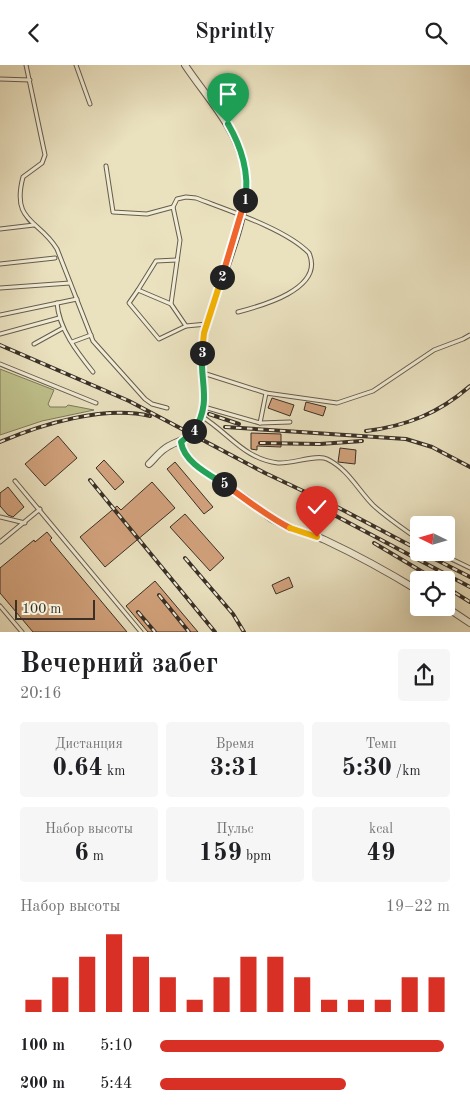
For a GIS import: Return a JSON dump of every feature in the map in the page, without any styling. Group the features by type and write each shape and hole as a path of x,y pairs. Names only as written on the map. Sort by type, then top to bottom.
{"street":[{"path":"149,464 163,450 181,442 194,430 201,416 205,389 202,344 242,216 246,196 246,175 238,144 228,124 185,65"},
{"path":"181,442 185,454 199,467 249,500 270,518 290,528 317,537 363,559 410,586"},
{"path":"455,613 470,623"}],"lane":[{"path":"26,65 45,155 42,163 23,177 20,193 26,217 47,235 57,249 91,335 101,352 145,399 152,404 167,407"},
{"path":"76,65 90,104"},
{"path":"0,79 30,80"},
{"path":"106,166 113,212 147,214 173,207"},
{"path":"171,304 180,240 173,207 177,199 186,197 196,198 252,220 302,246 309,253 312,267 308,278 293,290 264,304 238,312"},
{"path":"0,229 35,225"},
{"path":"0,264 55,258"},
{"path":"177,260 156,261 130,303 159,339 186,326 207,324"},
{"path":"0,288 70,283"},
{"path":"138,290 171,304 186,326"},
{"path":"0,315 77,299"},
{"path":"57,303 59,318 63,328 93,372"},
{"path":"0,334 59,318"},
{"path":"34,344 63,328"},
{"path":"72,342 91,335"},
{"path":"203,373 266,393 337,403 373,391 434,349 470,335"},
{"path":"0,363 96,403"},
{"path":"260,423 266,393"},
{"path":"203,407 260,423 290,422"},
{"path":"201,416 218,427 247,453 262,460 287,463 319,458 327,459 348,474 375,507 410,533"},
{"path":"15,481 141,632"},
{"path":"0,543 40,509"},
{"path":"0,517 24,523"},
{"path":"455,561 470,568"},
{"path":"0,607 22,632"}],"green space":[{"path":"0,369 54,390 48,404 50,407 66,407 68,405 94,410 42,421 0,435"}],"building":[{"path":"272,398 294,405 290,416 268,408"},
{"path":"306,402 326,407 323,416 304,410"},
{"path":"251,433 281,434 281,447 257,446 257,450 251,449"},
{"path":"58,436 77,458 45,486 25,464"},
{"path":"340,448 356,450 355,464 338,462"},
{"path":"104,460 124,482 115,490 96,468"},
{"path":"175,462 213,507 204,514 167,469"},
{"path":"152,482 175,508 105,567 80,537 117,506 121,510"},
{"path":"8,487 24,507 13,517 8,515 0,506 0,493"},
{"path":"185,514 224,558 210,571 170,527"},
{"path":"47,532 52,538 50,540 127,632 33,632 0,593 0,568 34,540 35,542"},
{"path":"289,577 293,587 276,594 272,585"},
{"path":"155,581 198,632 148,632 126,606"}],"railway":[{"path":"0,345 129,401 265,473 339,508 410,545"},
{"path":"366,431 395,426 422,417 446,404 470,386"},
{"path":"0,442 35,429 74,418 113,413 132,413 150,416"},
{"path":"209,414 239,424"},
{"path":"225,427 406,439 432,447 470,467"},
{"path":"260,443 320,444 362,441"},
{"path":"90,480 215,632"},
{"path":"302,498 470,587"},
{"path":"374,543 421,571"},
{"path":"185,558 233,614 244,632"},
{"path":"439,561 470,577"},
{"path":"455,593 470,602"},
{"path":"159,595 189,632"},
{"path":"138,612 155,632"}],"route":[{"path":"228,124 234,133 244,166 246,196 239,226 204,333 201,359 205,389 203,407 194,430 181,444 185,454 206,473 249,500 270,518 290,528 317,537"}]}
